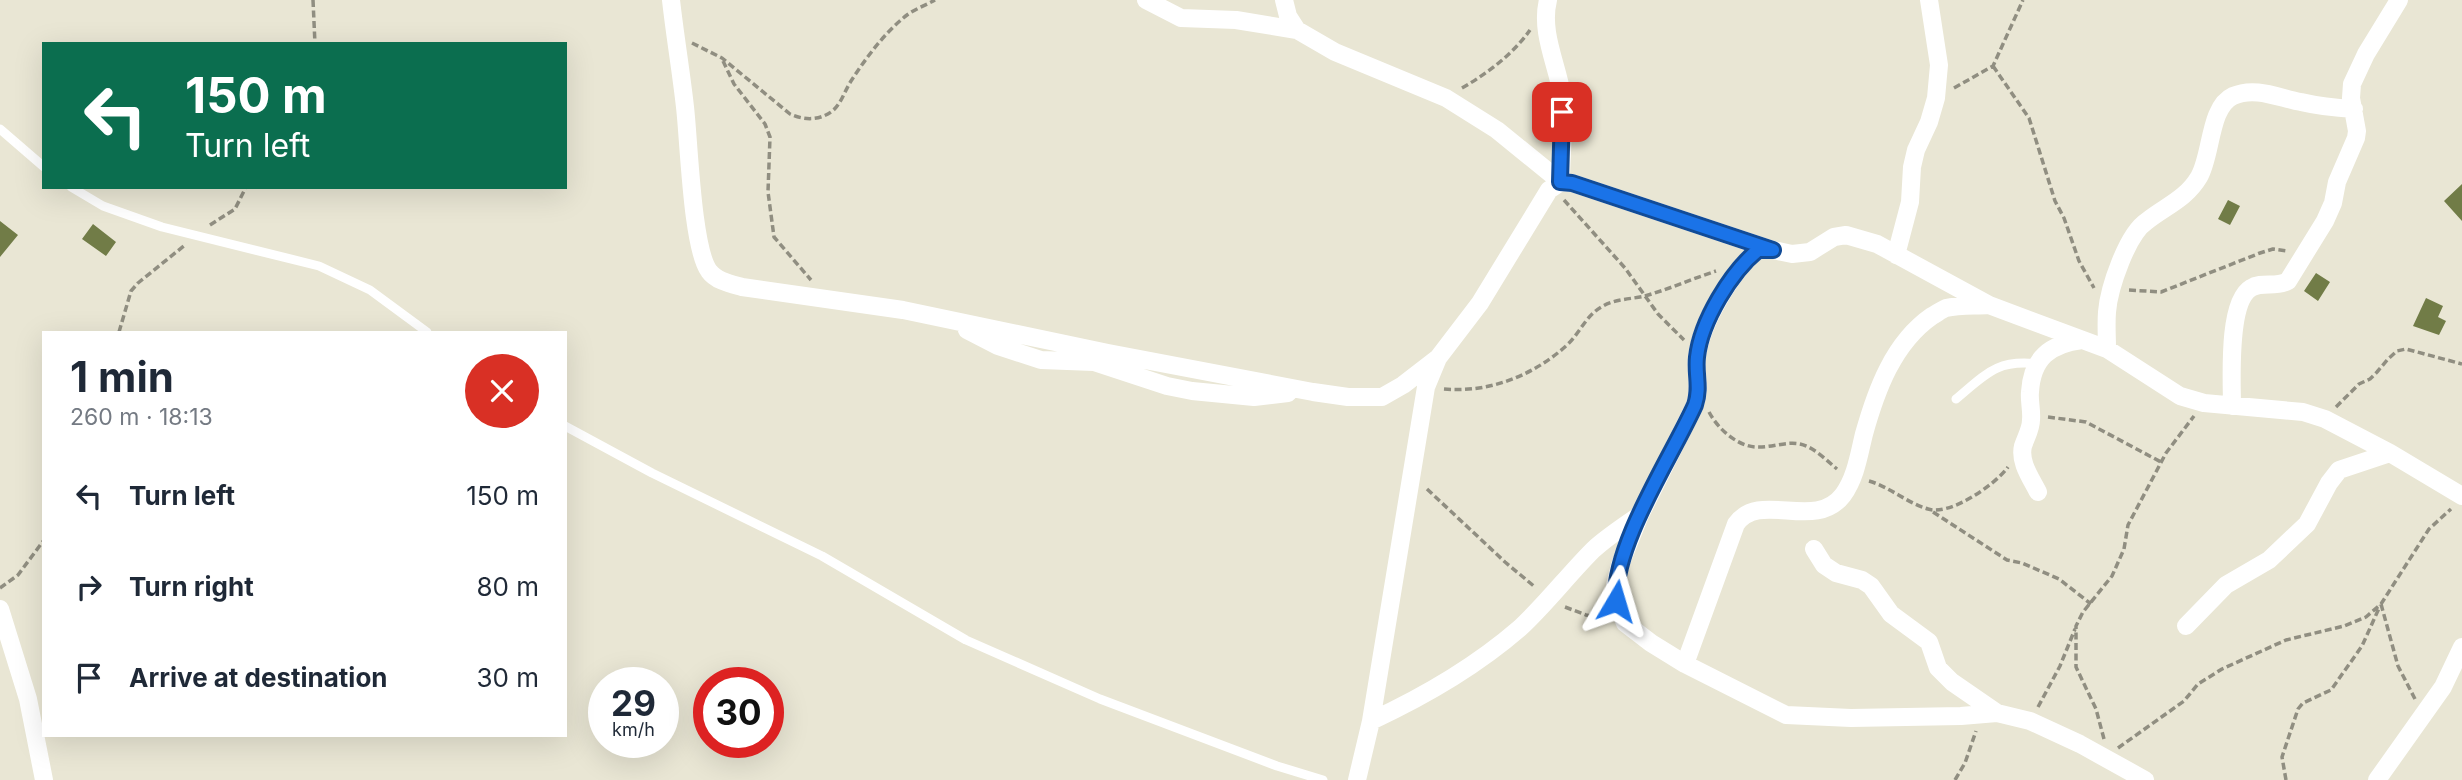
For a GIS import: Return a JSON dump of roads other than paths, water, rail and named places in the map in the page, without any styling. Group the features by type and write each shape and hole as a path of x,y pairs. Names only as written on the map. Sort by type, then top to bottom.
{"street":[{"path":"671,0 696,222 703,260 710,274 722,281 742,287 903,310 1312,392 1348,397 1382,397 1426,387"},
{"path":"1146,0 1181,18 1236,20 1297,30 1335,52 1446,98 1497,130 1555,186"},
{"path":"1284,0 1288,16 1297,30"},
{"path":"1896,255 1910,202 1916,150 1936,98 1939,65 1929,0"},
{"path":"2232,406 2231,358 2238,310 2243,295 2251,287 2281,285 2288,281 2305,257 2331,208 2337,182 2356,138 2352,84 2366,54 2399,0"},
{"path":"1357,780 1371,721 1426,387 1438,358 1480,303 1555,186 1562,98 1549,43 1547,5"},
{"path":"2107,349 2107,310 2126,248 2135,231 2147,220 2176,204 2199,177 2219,110 2225,101 2245,92 2325,107 2354,109"},
{"path":"1555,186 1572,183 1792,254 1810,252 1834,237 1846,235 1877,244 1989,305 2107,349 2180,396 2204,403 2303,412 2325,419 2390,453 2458,501"},
{"path":"1773,250 1758,250 1744,261 1730,279 1716,305 1697,354 1700,391 1689,419 1640,515 1615,585 1616,601 1625,623 1685,664 1786,715 1851,718 1997,713 2030,721 2105,757 2145,780"},
{"path":"1685,664 1736,524 1753,510 1818,510 1835,504 1852,480 1878,386 1904,342 1922,323 1944,309 1989,305"},
{"path":"2038,492 2024,465 2023,448 2030,429 2030,387 2038,364 2048,352 2062,342 2082,340"},
{"path":"1382,397 1403,385 1438,358"},
{"path":"2186,626 2226,585 2269,560 2307,524 2339,470 2390,453"},
{"path":"1371,721 1420,698 1458,675 1519,628 1550,599 1592,551 1640,515"},
{"path":"1814,549 1824,565 1836,573 1862,580 1871,586 1891,614 1929,642 1938,668 1997,713"},
{"path":"0,609 28,699 44,780"},
{"path":"2377,780 2443,687 2462,647"}],"lane":[{"path":"0,130 42,164"},
{"path":"74,189 103,206 162,228 319,266 370,290 426,331"},
{"path":"1956,399 1982,377 2005,364 2038,364"},
{"path":"567,427 652,473 822,556 977,646 1100,699 1277,766 1323,780"}]}
